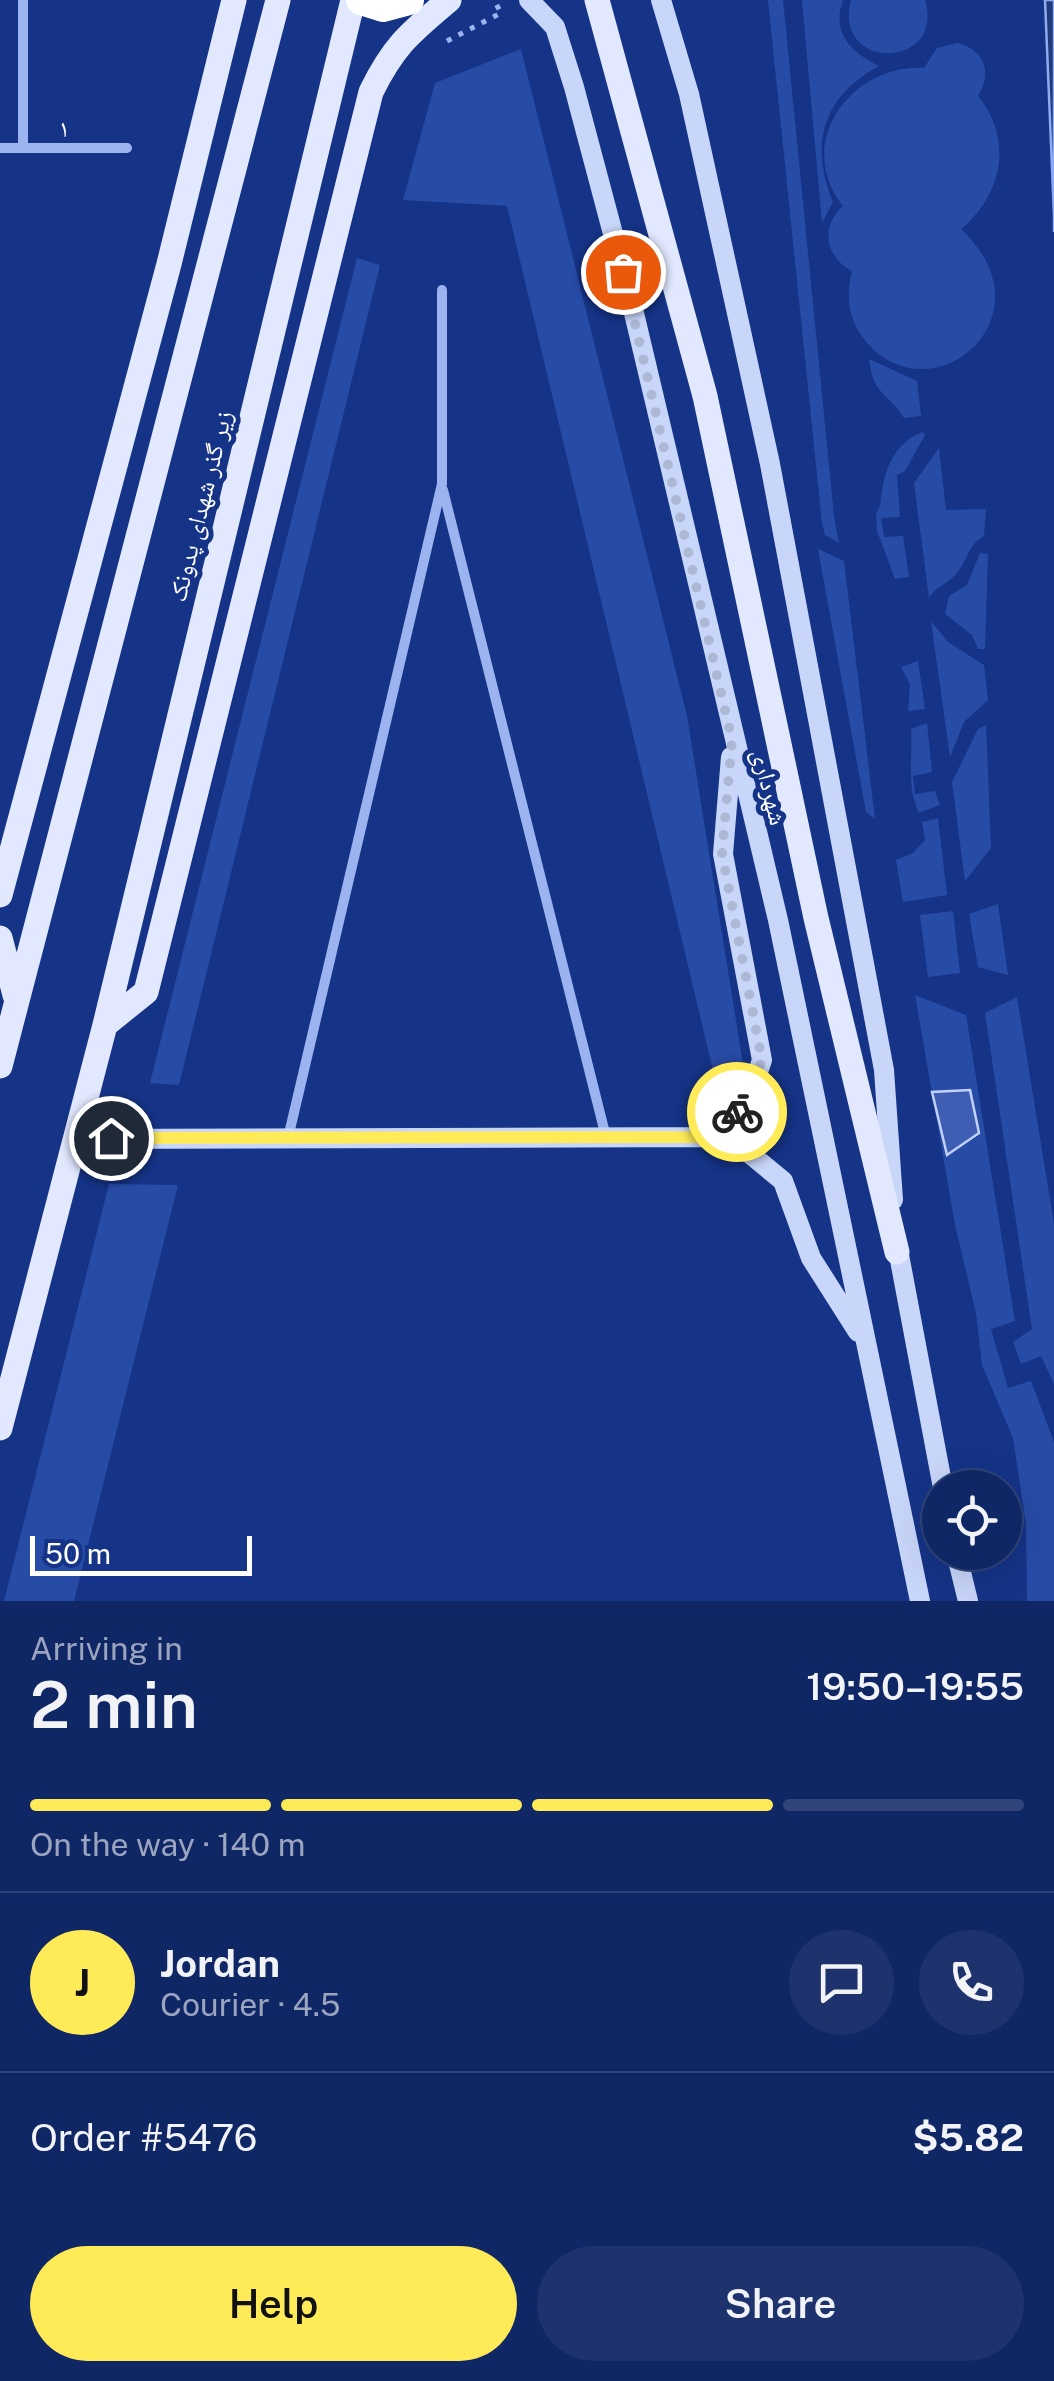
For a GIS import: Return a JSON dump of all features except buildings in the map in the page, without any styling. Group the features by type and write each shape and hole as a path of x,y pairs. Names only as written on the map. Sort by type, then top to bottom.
{"highway":[{"path":"361,0 384,6 409,0"}],"main road":[{"path":"0,895 169,264 234,0"},
{"name":"زیر گذر شهدای پدونک","path":"0,1066 278,0"},
{"name":"زیر گذر شهدای پدونک","path":"0,1428 105,1026 354,0"},
{"path":"105,1026 146,992 370,92 388,56 449,0"},
{"path":"596,0 705,396 816,918 897,1252"},
{"path":"0,938 16,1000"}],"street":[{"path":"22,0 23,148"},
{"name":"شهرداری","path":"530,0 554,27 574,87 633,309 732,740 778,920 920,1601"},
{"path":"661,0 689,94 770,464 884,1070 897,1252 939,1470"},
{"name":"۱","path":"0,148 127,148"},
{"path":"288,1138 442,484 442,290"},
{"path":"442,484 606,1137"},
{"path":"712,1137 748,1101 762,1060 722,854 732,740"},
{"path":"75,1138 712,1137 749,1153 783,1181 810,1258 866,1345"},
{"path":"960,1570 968,1601"}],"path":[{"path":"434,47 501,13 494,0"}],"shaded area":[{"path":"768,0 783,0 839,543 825,535 822,523"},
{"path":"802,0 843,0 840,22 846,40 879,66 845,92 826,124 822,160 833,202 822,223"},
{"path":"851,0 925,0 927,23 920,40 906,50 872,50 858,40 850,24"},
{"path":"1045,0 1054,0 1054,216"},
{"path":"957,43 974,51 983,63 985,79 978,96 989,113 999,148 994,184 975,215 961,229 986,262 995,294 990,323 974,346 951,363 923,369 895,364 868,344 856,328 849,300 852,271 836,258 829,241 831,223 843,206 829,182 824,157 827,134 837,112 853,93 898,70 924,68 937,48"},
{"path":"521,49 687,716 743,1064 716,1083 507,206 403,200 435,83"},
{"path":"357,258 380,265 179,1085 150,1083"},
{"path":"869,359 917,381 921,416 904,418 878,387"},
{"path":"923,432 925,435 905,471 897,475 900,517 881,518 884,537 903,536 909,577 895,579 877,531 876,513 895,455 907,441"},
{"path":"939,448 946,510 986,509 984,536 974,544 958,571 929,598 914,483"},
{"path":"818,549 844,561 875,819 866,812"},
{"path":"980,553 988,554 985,649 978,649 972,635 945,614 949,596 967,585"},
{"path":"931,621 948,642 984,665 988,700 964,722 950,757"},
{"path":"918,661 925,709 908,711 910,684 901,667"},
{"path":"927,723 932,772 913,776 915,794 935,791 940,805 919,813 911,782 911,729"},
{"path":"986,725 991,848 965,881 952,782 978,729"},
{"path":"938,818 947,895 903,902 896,860 913,853 925,840 922,822"},
{"path":"998,904 1008,975 978,967 969,914"},
{"path":"953,911 960,973 928,977 920,915"},
{"path":"915,995 966,1015 1015,1321 991,1329 1008,1388 1031,1381 1054,1442 1054,1601 1027,1601 1022,1470 1018,1470 1013,1438 982,1365 976,1313 955,1225"},
{"path":"1017,997 1054,1224 1054,1384 1041,1356 1021,1364 1013,1342 1032,1329 985,1013"},
{"path":"109,1184 178,1185 74,1601 4,1601"}],"way so far":[{"path":"623,272 732,740 722,854 762,1060 748,1101 737,1112"}],"route":[{"path":"111,1138 712,1137 737,1112"}]}
